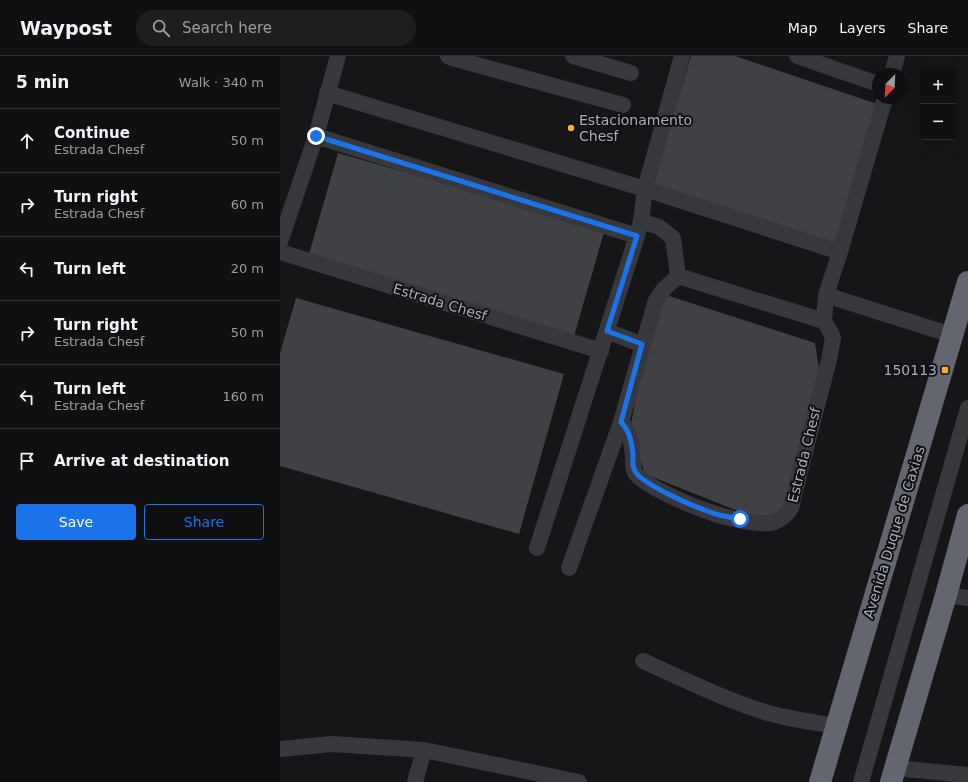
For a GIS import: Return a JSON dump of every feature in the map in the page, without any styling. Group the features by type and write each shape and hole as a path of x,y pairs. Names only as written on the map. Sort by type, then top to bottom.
{"highway":[{"name":"Avenida Duque de Caxias","path":"820,782 968,282"},
{"path":"893,775 968,515"}],"street":[{"path":"280,242 316,136 338,56"},
{"path":"448,56 623,104"},
{"path":"573,56 631,72"},
{"path":"537,548 639,228 645,189 682,56"},
{"path":"797,56 872,82"},
{"path":"894,68 897,56"},
{"path":"327,93 645,189 840,252"},
{"path":"678,276 824,321 826,295 884,104"},
{"path":"316,136 639,228 658,227 673,238 678,276"},
{"name":"Estrada Chesf","path":"280,252 601,351"},
{"path":"569,568 621,422 642,344 656,300 664,289 678,276"},
{"path":"826,295 952,335"},
{"name":"Estrada Chesf","path":"621,422 627,428 632,441 633,465 635,472 640,478 651,485 691,505 711,513 758,522 769,523 778,520 787,514 791,508 802,459 828,360 833,338 824,321"},
{"path":"607,331 642,344"},
{"path":"861,782 968,408"},
{"path":"946,595 968,598"},
{"path":"643,661 733,701 765,712 836,726"},
{"path":"280,749 332,744 424,750 579,782"},
{"path":"415,782 424,750"},
{"path":"893,775 968,775"}],"building":[{"path":"691,56 735,56 872,102 872,104 880,105 838,249 651,190"},
{"path":"338,153 605,229 574,336 307,261"},
{"path":"663,294 815,343 821,382 791,509 763,521 645,474 630,430 640,374"},
{"path":"296,298 564,374 519,534 280,466 280,353"}],"place":[{"name":"Estacionamento Chesf","path":"571,128"},
{"name":"150113","path":"945,370"}],"route":[{"path":"316,136 637,236 607,331 642,344 621,422 627,428 632,441 633,465 635,472 640,478 651,485 691,505 711,513 740,519"}]}
